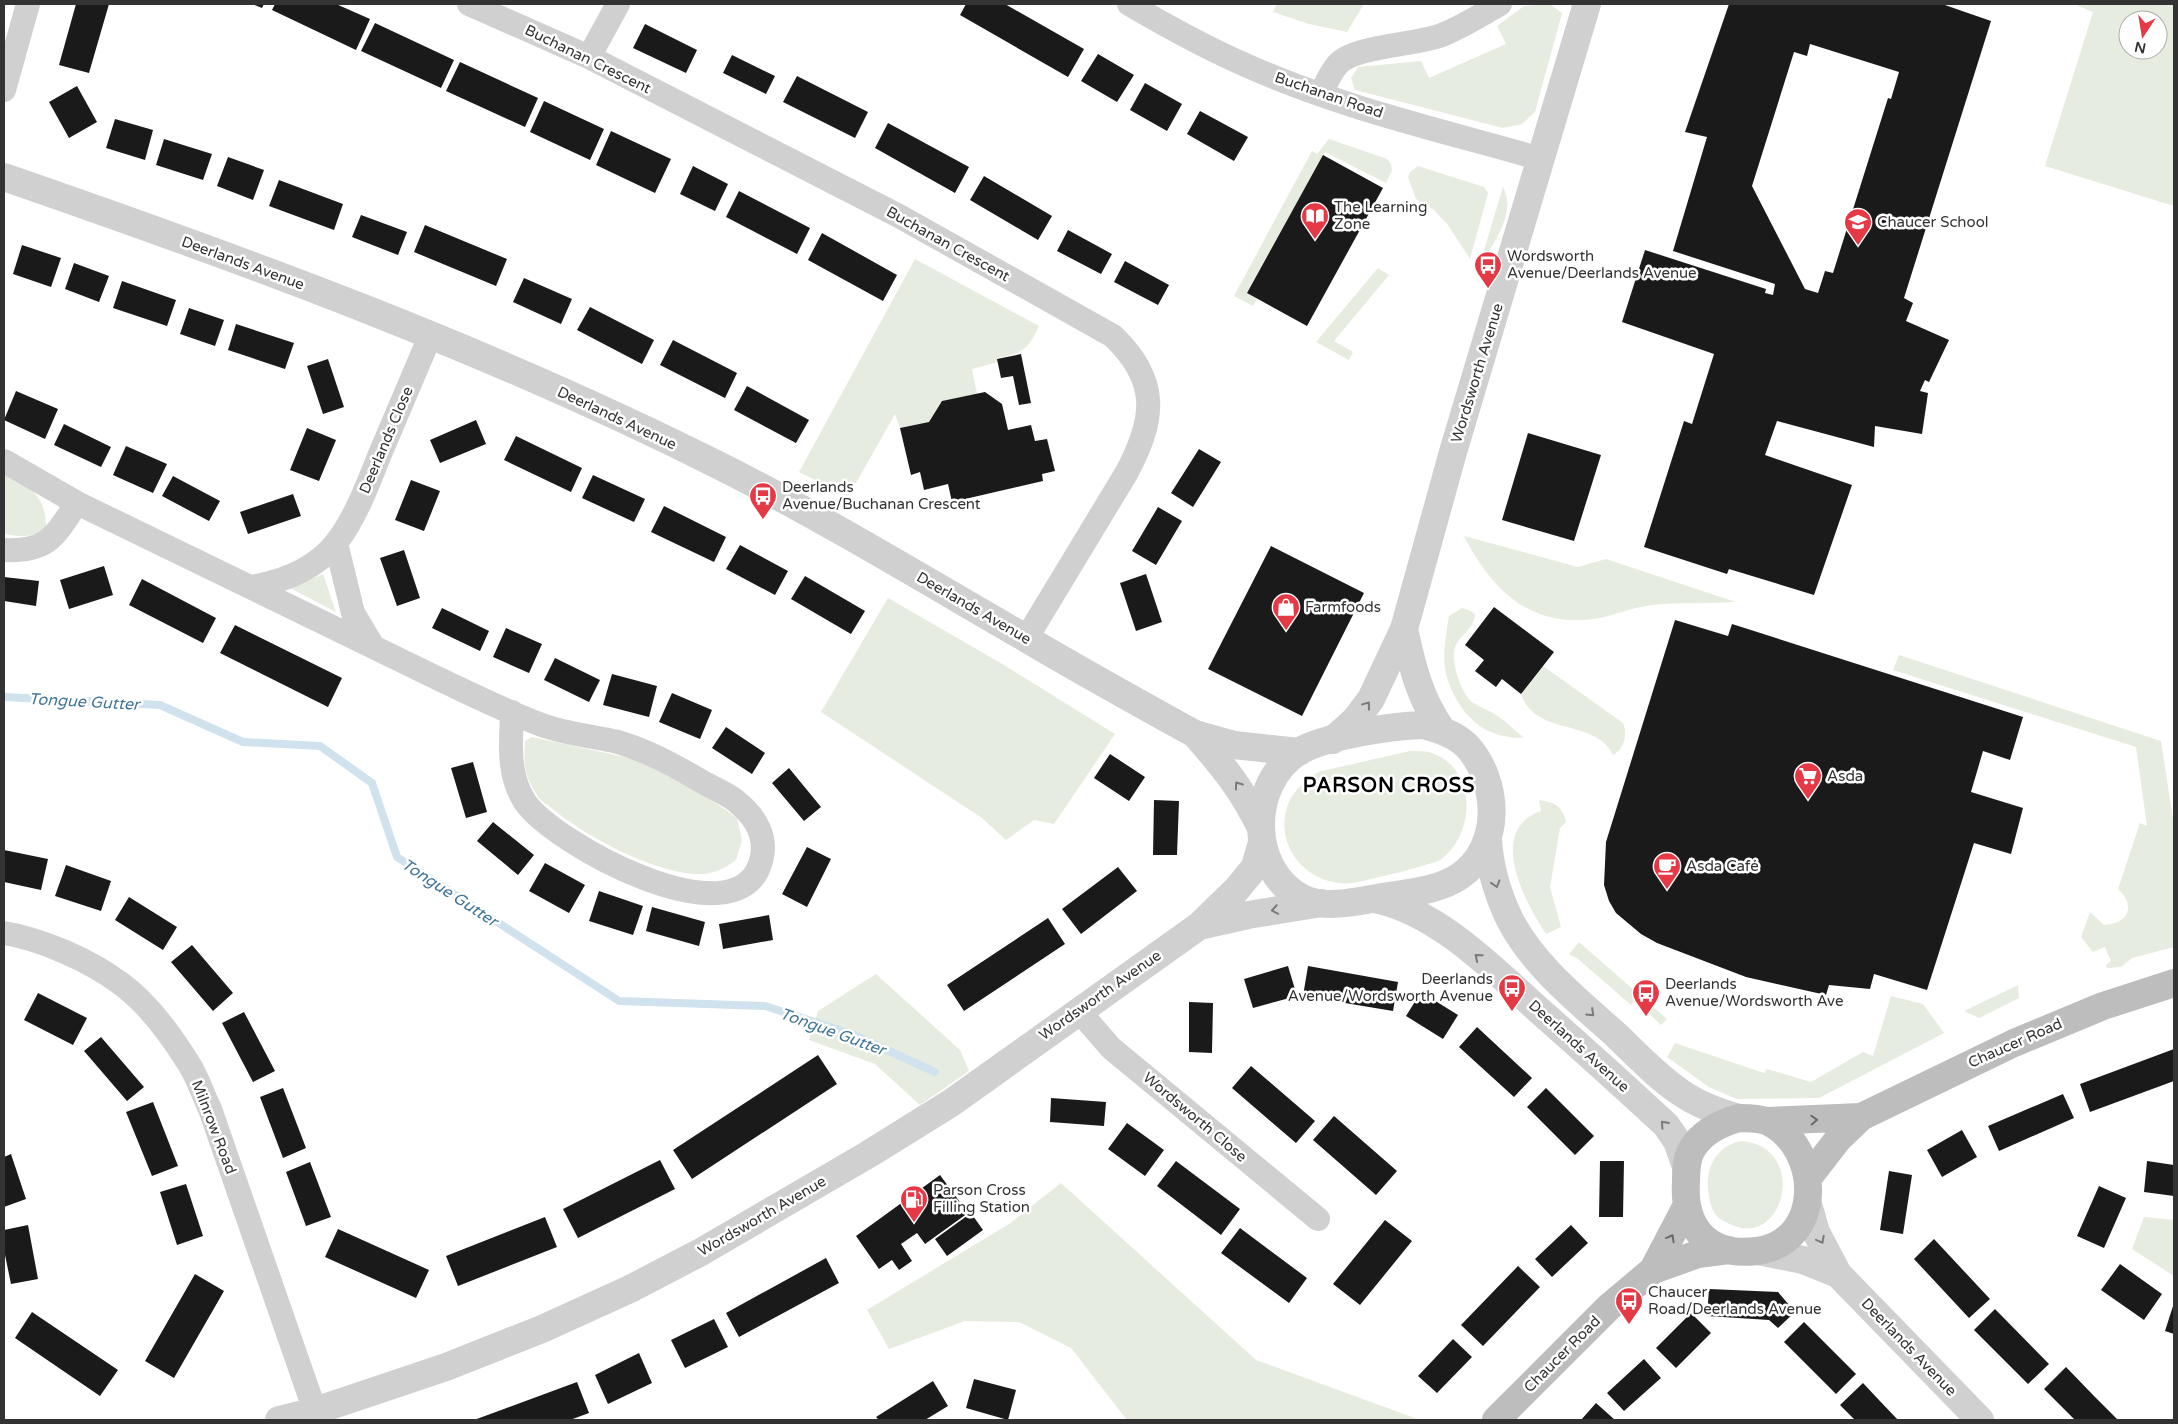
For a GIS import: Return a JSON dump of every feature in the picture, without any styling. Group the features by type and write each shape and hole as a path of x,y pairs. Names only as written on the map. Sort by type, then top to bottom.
{"main road":[{"name":"Chaucer Road","path":"1808,1191 1839,1138 1861,1117 2014,1043 2087,1012 2174,983"},
{"name":"Chaucer Road","path":"1768,1121 1861,1117"},
{"path":"1739,1118 1768,1121 1795,1146 1806,1167 1808,1191 1796,1232 1778,1244 1758,1251 1729,1250 1716,1246 1698,1234 1688,1215 1686,1167 1692,1148 1707,1132 1725,1122 1739,1118"},
{"name":"Chaucer Road","path":"1654,1270 1687,1205"},
{"name":"Chaucer Road","path":"1496,1420 1609,1307 1654,1270 1698,1254 1729,1250"}],"street":[{"path":"4,90 28,4"},
{"name":"Buchanan Crescent","path":"469,4 589,58 899,216 1113,336 1130,352 1144,376 1148,399 1148,424 1142,444 1128,472 1026,639"},
{"path":"589,58 618,4"},
{"name":"Buchanan Road","path":"1128,4 1201,45 1251,68 1321,94 1541,159"},
{"path":"1321,94 1328,78 1339,62 1355,53 1413,43 1442,35 1500,4"},
{"name":"Wordsworth Avenue","path":"1333,740 1356,719 1371,699 1404,629 1438,502 1587,4"},
{"name":"Deerlands Avenue","path":"4,177 285,278 431,334 612,415 728,471 905,567 1026,639 1195,734 1234,745 1299,752"},
{"name":"Deerlands Close","path":"250,587 272,584 296,574 315,562 336,543 360,501 431,334"},
{"path":"4,461 77,503 542,726 619,743 672,764 736,800 757,821 763,839 760,864 751,882 729,892 706,892 662,884 602,860 554,831 526,802 513,778 510,752 512,712"},
{"path":"4,550 24,551 42,546 58,531 77,503"},
{"path":"336,543 352,613 372,645"},
{"name":"Wordsworth Avenue","path":"1404,629 1416,683 1430,714 1442,730"},
{"path":"1261,835 1263,799 1272,780 1289,759 1317,744 1401,726 1423,725 1442,730 1466,745 1483,769 1491,794 1492,821 1488,836 1478,858 1460,876 1438,887 1374,899 1345,903 1323,903"},
{"name":"Deerlands Avenue","path":"1195,734 1228,772 1246,797 1261,835 1269,864 1283,883 1302,898 1323,903"},
{"name":"Wordsworth Avenue","path":"279,1420 316,1411 446,1367 542,1329 630,1289 693,1256 869,1154 951,1103 1078,1010 1199,926 1236,889 1254,867 1261,835"},
{"path":"1488,836 1489,856 1495,886 1511,921 1532,952 1568,992 1680,1092 1716,1111 1739,1118"},
{"name":"Deerlands Avenue","path":"1374,899 1403,907 1442,929 1500,975 1666,1125 1677,1141 1686,1167"},
{"name":"Wordsworth Avenue","path":"1199,926 1248,915 1323,903"},
{"name":"Milnrow Road","path":"4,933 24,936 72,956 120,983 156,1018 190,1065 210,1109 316,1411"},
{"name":"Wordsworth Close","path":"1078,1010 1111,1048 1318,1219"},
{"name":"Deerlands Avenue","path":"1808,1191 1816,1232 1838,1274 1980,1420"},
{"name":"Deerlands Avenue","path":"1758,1251 1803,1260 1838,1274"}],"shaded area":[{"path":"1277,4 1364,4 1347,32 1309,24 1273,12"},
{"path":"1550,4 1562,13 1535,112 1522,124 1503,128 1355,90 1351,78 1358,67 1421,61 1429,78 1506,44 1497,26 1524,6"},
{"path":"2074,4 2174,4 2174,206 2045,166 2093,12"},
{"path":"1329,139 1387,159 1391,164 1392,170 1386,183 1325,152 1247,292 1257,299 1253,306 1234,296 1312,151 1317,154"},
{"path":"1418,166 1484,187 1488,193 1470,259 1448,225 1434,210 1416,199 1408,177 1410,172"},
{"path":"1503,187 1507,196 1506,217 1497,237 1480,264"},
{"path":"915,259 1039,326 1024,349 997,358 998,362 972,369 977,394 942,401 929,422 900,428 895,414 848,497 799,472"},
{"path":"1378,268 1389,275 1334,341 1353,352 1349,360 1316,342"},
{"path":"4,473 35,493 43,507 46,528 36,534 26,536 4,534"},
{"path":"1464,536 1578,567 1606,559 1736,602 1652,605 1604,617 1579,620 1557,619 1537,613 1519,604 1503,591 1488,575"},
{"path":"323,574 336,612 290,588"},
{"path":"888,598 1004,665 1115,734 1054,824 1034,820 1006,840 982,818 821,712"},
{"path":"1462,608 1471,611 1475,615 1472,625 1455,647 1455,668 1460,684 1472,702 1500,717 1523,737 1504,736 1483,728 1467,714 1454,695 1446,674 1444,660 1445,645 1449,616"},
{"path":"1899,655 2161,741 2174,826 2174,947 2132,958 2121,967 2107,968 2106,965 2111,961 2105,947 2093,952 2081,937 2090,912 2104,925 2119,921 2127,913 2127,902 2124,895 2118,889 2140,823 2147,826 2136,747 1893,670"},
{"path":"1543,666 1623,723 1624,741 1617,752 1613,755 1605,744 1593,736 1552,722 1539,716 1528,707 1521,694"},
{"path":"532,737 643,761 703,794 737,818 742,840 736,860 726,867 711,873 694,874 677,871 640,860 584,831 542,801 532,787 525,769 524,756 525,741"},
{"path":"1410,751 1429,752 1445,760 1456,771 1463,785 1466,801 1465,818 1461,834 1452,848 1440,860 1398,873 1352,883 1336,883 1321,878 1308,871 1297,861 1289,848 1285,834 1285,818 1289,802 1297,789 1318,772"},
{"path":"1539,800 1557,806 1563,812 1566,822 1560,828 1550,887 1561,927 1546,934 1521,886 1515,868 1513,850 1516,834 1525,820 1541,811"},
{"path":"1579,942 1667,1019 1661,1025 1635,1000 1631,1005 1578,959 1569,954"},
{"path":"876,974 960,1050 969,1071 920,1105 875,1064 809,1040 818,1011"},
{"path":"2018,985 2019,998 1979,1018 1964,1011"},
{"path":"1891,996 1923,1004 1944,1033 1819,1098 1737,1099 1709,1087 1667,1057 1675,1043 1764,1073 1767,1069 1811,1082 1863,1052 1873,1056"},
{"path":"1741,1141 1762,1147 1776,1159 1782,1176 1782,1194 1776,1210 1765,1222 1750,1228 1732,1225 1718,1217 1712,1208 1709,1197 1708,1176 1715,1158 1722,1150"},
{"path":"1061,1183 1256,1360 1420,1420 1127,1420 1071,1348 1019,1322 965,1321 889,1349 867,1310 1009,1224"},
{"path":"2144,1217 2174,1220 2174,1276 2132,1249"}],"building":[{"path":"76,4 109,4 89,73 59,65"},
{"path":"252,4 264,4 262,8"},
{"path":"275,4 336,4 370,19 356,50 272,10"},
{"path":"966,4 1005,4 1084,49 1068,77 960,15"},
{"path":"1729,4 1942,4 1991,21 1904,298 1913,303 1906,321 1949,340 1929,382 1925,380 1920,391 1928,393 1922,434 1875,426 1874,447 1777,421 1765,455 1852,485 1814,595 1729,569 1727,574 1644,547 1684,421 1692,424 1714,354 1622,322 1645,250 1766,289 1765,293 1773,295 1775,284 1673,251 1707,137 1685,132","holes":["1810,44 1899,72 1891,99 1888,98 1833,273 1825,271 1818,293 1805,289 1752,186 1794,52 1807,56"]},
{"path":"375,23 454,60 441,88 361,51"},
{"path":"645,24 697,50 686,73 633,48"},
{"path":"1098,54 1134,75 1117,102 1081,81"},
{"path":"732,55 775,76 766,94 723,73"},
{"path":"460,62 538,98 525,127 446,91"},
{"path":"797,76 868,112 855,138 783,102"},
{"path":"1145,83 1182,104 1167,131 1130,110"},
{"path":"77,86 97,122 69,138 49,102"},
{"path":"544,101 604,129 590,160 530,132"},
{"path":"1200,111 1248,137 1234,161 1187,134"},
{"path":"115,119 153,130 145,160 106,148"},
{"path":"888,123 969,167 955,193 875,148"},
{"path":"611,131 671,159 655,193 596,165"},
{"path":"164,139 212,154 203,180 156,165"},
{"name":"The Learning Zone","path":"1323,155 1383,188 1307,326 1247,293"},
{"path":"228,157 264,170 253,200 217,186"},
{"path":"693,166 728,184 715,211 680,194"},
{"path":"984,176 1052,216 1038,240 970,200"},
{"path":"279,180 343,204 334,230 269,206"},
{"path":"739,191 810,228 797,254 726,217"},
{"path":"361,215 407,232 398,255 352,237"},
{"path":"425,225 507,259 496,286 414,252"},
{"path":"1068,230 1112,254 1101,274 1057,251"},
{"path":"822,233 897,275 883,301 808,260"},
{"path":"22,245 61,258 51,287 13,274"},
{"path":"1125,261 1169,285 1158,305 1114,282"},
{"path":"74,263 109,276 99,302 65,289"},
{"path":"524,278 572,299 561,324 513,302"},
{"path":"122,281 176,300 167,326 113,308"},
{"path":"590,307 654,340 642,364 577,330"},
{"path":"189,308 224,320 215,346 180,334"},
{"path":"236,324 294,343 285,369 228,350"},
{"path":"673,340 737,373 725,398 660,365"},
{"path":"1021,354 1031,403 1019,405 1013,376 1001,378 997,359"},
{"path":"328,359 344,407 323,414 307,366"},
{"path":"747,386 809,420 796,443 734,410"},
{"path":"16,391 58,409 45,439 4,420"},
{"path":"985,392 1002,404 1008,430 1031,425 1035,441 1047,439 1055,471 1042,474 1043,481 952,502 948,484 924,490 920,472 911,475 900,428 929,422 942,401"},
{"path":"476,420 486,444 440,463 430,440"},
{"path":"64,424 111,447 101,467 54,445"},
{"path":"307,428 336,440 319,481 290,470"},
{"path":"1528,433 1601,455 1574,541 1502,520"},
{"path":"516,436 582,468 571,492 504,460"},
{"path":"126,446 167,464 153,493 113,475"},
{"path":"1199,449 1221,462 1193,507 1171,493"},
{"path":"593,475 645,499 634,522 582,498"},
{"path":"173,476 220,501 209,521 162,496"},
{"path":"411,480 440,491 424,531 395,520"},
{"path":"293,494 301,516 248,534 240,512"},
{"path":"664,506 726,537 714,562 651,532"},
{"path":"1158,507 1182,521 1156,565 1132,551"},
{"path":"740,545 788,571 775,595 726,569"},
{"name":"Farmfoods","path":"1271,546 1364,593 1302,716 1208,669"},
{"path":"404,550 420,598 397,606 380,558"},
{"path":"104,566 113,595 69,609 60,580"},
{"path":"1146,574 1162,622 1136,631 1120,583"},
{"path":"805,576 865,611 851,634 791,599"},
{"path":"4,577 39,581 36,606 4,601"},
{"path":"142,579 216,618 203,643 129,605"},
{"path":"1494,607 1554,652 1521,694 1502,679 1496,687 1475,671 1484,660 1465,645"},
{"path":"442,608 489,631 480,651 432,628"},
{"name":"Asda","path":"1675,620 1728,636 1732,624 2023,717 2010,760 1983,751 1971,792 2023,808 2011,854 1974,843 1927,990 1874,974 1870,989 1829,985 1826,995 1746,977 1657,943 1641,934 1616,913 1609,901 1604,885 1606,842"},
{"path":"235,625 342,678 328,707 220,653"},
{"path":"506,628 542,644 529,673 493,657"},
{"path":"555,658 600,680 589,702 544,680"},
{"path":"612,674 657,686 649,717 603,705"},
{"path":"672,693 712,710 700,739 659,722"},
{"path":"726,727 765,753 752,774 712,748"},
{"path":"1110,754 1145,777 1129,801 1094,778"},
{"path":"473,762 487,812 466,818 451,768"},
{"path":"789,768 821,807 804,821 772,783"},
{"path":"1154,800 1179,801 1177,855 1153,855"},
{"path":"493,822 534,855 518,875 477,841"},
{"path":"807,847 831,859 807,907 782,894"},
{"path":"4,850 48,859 41,890 4,882"},
{"path":"545,863 585,885 569,913 529,891"},
{"path":"66,865 111,881 101,911 55,896"},
{"path":"1118,867 1137,891 1081,934 1062,909"},
{"path":"599,891 643,906 633,935 589,921"},
{"path":"129,897 177,927 163,950 115,920"},
{"path":"652,907 705,922 699,946 646,931"},
{"path":"769,915 773,940 723,949 719,924"},
{"path":"1048,918 1065,944 964,1011 947,985"},
{"path":"192,945 233,993 213,1011 171,962"},
{"path":"1288,966 1297,996 1253,1008 1244,979"},
{"path":"1308,966 1398,982 1393,1011 1303,996"},
{"path":"1421,992 1458,1015 1443,1039 1406,1016"},
{"path":"38,993 87,1018 73,1045 24,1020"},
{"path":"1189,1002 1213,1003 1212,1053 1189,1052"},
{"path":"244,1012 275,1071 253,1082 222,1023"},
{"path":"1477,1027 1532,1078 1514,1097 1459,1047"},
{"path":"101,1037 144,1087 127,1101 84,1051"},
{"path":"2174,1049 2174,1081 2090,1112 2080,1084"},
{"path":"818,1055 837,1084 692,1179 673,1150"},
{"path":"1251,1066 1315,1121 1296,1143 1232,1088"},
{"path":"283,1088 306,1148 283,1158 260,1097"},
{"path":"1546,1088 1594,1136 1575,1155 1527,1107"},
{"path":"2063,1094 2074,1118 1999,1151 1988,1126"},
{"path":"1051,1098 1106,1102 1104,1126 1050,1122"},
{"path":"153,1102 178,1166 152,1176 126,1112"},
{"path":"1334,1116 1397,1171 1376,1195 1313,1140"},
{"path":"1127,1123 1164,1150 1145,1176 1108,1149"},
{"path":"1962,1130 1977,1157 1942,1177 1927,1150"},
{"path":"11,1154 26,1199 4,1207 4,1157"},
{"path":"660,1160 675,1189 578,1238 563,1209"},
{"path":"1176,1161 1240,1209 1221,1235 1157,1186"},
{"path":"1600,1161 1624,1161 1623,1217 1599,1217"},
{"path":"2147,1161 2174,1165 2174,1196 2144,1192"},
{"path":"310,1162 331,1217 306,1226 286,1172"},
{"path":"1889,1171 1912,1175 1903,1234 1880,1230"},
{"name":"Parson Cross Filling Station","path":"940,1175 968,1213 925,1244 917,1233 901,1244 912,1261 899,1270 892,1260 879,1269 856,1236"},
{"path":"186,1184 203,1236 177,1245 160,1192"},
{"path":"2099,1186 2126,1198 2104,1248 2077,1236"},
{"path":"971,1213 983,1230 947,1256 935,1239"},
{"path":"545,1217 557,1247 458,1286 446,1256"},
{"path":"1385,1220 1412,1241 1360,1305 1333,1284"},
{"path":"28,1225 38,1279 11,1284 4,1250 4,1230"},
{"path":"1571,1225 1588,1243 1552,1277 1535,1259"},
{"path":"1240,1228 1307,1278 1289,1303 1221,1253"},
{"path":"338,1229 429,1270 416,1298 325,1257"},
{"path":"1934,1239 1990,1299 1969,1318 1914,1259"},
{"path":"826,1258 839,1283 739,1337 726,1313"},
{"path":"2120,1264 2162,1294 2144,1320 2101,1290"},
{"path":"1518,1266 1540,1287 1483,1346 1461,1325"},
{"path":"195,1274 224,1291 174,1378 145,1361"},
{"path":"1709,1289 1778,1292 1795,1312 1778,1328 1769,1320 1707,1316"},
{"path":"2174,1303 2174,1334 2165,1331"},
{"path":"1995,1309 2049,1364 2028,1384 1974,1330"},
{"path":"32,1312 118,1370 100,1396 15,1338"},
{"path":"1691,1313 1711,1333 1676,1368 1656,1348"},
{"path":"714,1319 728,1347 685,1368 671,1340"},
{"path":"1804,1322 1856,1374 1836,1394 1784,1342"},
{"path":"1453,1339 1472,1357 1437,1393 1418,1376"},
{"path":"639,1353 652,1383 608,1404 595,1375"},
{"path":"1644,1359 1661,1378 1624,1411 1607,1393"},
{"path":"2066,1367 2118,1420 2075,1420 2044,1389"},
{"path":"974,1379 1016,1390 1008,1420 966,1408"},
{"path":"933,1381 948,1406 925,1420 879,1420 876,1417"},
{"path":"577,1382 589,1413 570,1420 474,1420"},
{"path":"1863,1383 1898,1420 1855,1420 1840,1405"},
{"path":"1596,1403 1615,1420 1581,1420"}],"waterway":[{"name":"Tongue Gutter","path":"4,697 160,705 243,742 320,746 372,783 397,857 619,1001 765,1006 852,1034 935,1072"}],"place":[{"name":"The Learning Zone","path":"1315,240"},
{"name":"Chaucer School","path":"1858,246"},
{"name":"Wordsworth Avenue/Deerlands Avenue","path":"1488,289"},
{"name":"Deerlands Avenue/Buchanan Crescent","path":"763,520"},
{"name":"Farmfoods","path":"1286,631"},
{"name":"Asda","path":"1808,800"},
{"name":"Asda Café","path":"1667,890"},
{"name":"Deerlands Avenue/Wordsworth Avenue","path":"1512,1012"},
{"name":"Deerlands Avenue/Wordsworth Ave","path":"1646,1017"},
{"name":"Parson Cross Filling Station","path":"914,1223"},
{"name":"Chaucer Road/Deerlands Avenue","path":"1629,1325"}],"district":[{"name":"PARSON CROSS","path":"1389,785"}]}
